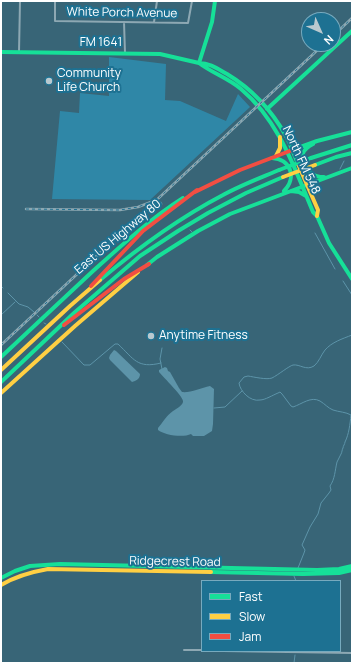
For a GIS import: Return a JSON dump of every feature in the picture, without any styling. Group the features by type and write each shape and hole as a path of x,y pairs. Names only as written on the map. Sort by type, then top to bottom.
{"main road":[{"path":"199,63 212,22 215,1"},
{"path":"266,110 352,32"},
{"name":"FM 1641","path":"1,52 125,53 167,55 199,63"},
{"name":"North FM 548","path":"199,63 240,88 266,110 284,132 318,210 317,216"},
{"name":"North FM 548","path":"266,110 287,152 313,212 317,216 329,243 352,279"},
{"name":"East US Highway 80","path":"1,357 126,241 167,208 227,175 318,141 352,132"},
{"path":"279,135 280,148 273,157 283,161 287,166 291,181 289,186 281,194"},
{"path":"318,141 304,151 303,160 306,170 309,173 315,176 325,177"},
{"path":"1,370 116,266 172,225 226,194 279,170 352,145"},
{"path":"1,382 74,313 116,276 147,252 178,231 246,193 283,177 352,152"},
{"path":"47,338 124,279 216,221 287,191 352,168"},
{"path":"88,290 92,283 143,231 198,190"},
{"path":"287,191 298,192 306,196"},
{"path":"1,393 94,309 149,264"},
{"name":"Ridgecrest Road","path":"1,578 30,566 60,564 339,573 352,570"},
{"name":"Ridgecrest Road","path":"301,572 339,569 352,566"},
{"name":"Ridgecrest Road","path":"1,585 12,578 29,572 48,569 294,571"}],"street":[{"path":"19,52 20,1"},
{"name":"White Porch Avenue","path":"55,1 55,21 188,23 192,1"},
{"path":"154,22 157,1"},
{"path":"124,22 125,53"},
{"path":"184,650 201,650"},
{"path":"288,652 352,653"}],"shaded area":[{"path":"109,57 166,64 165,100 180,101 226,121 238,94 250,107 150,200 52,199 60,111 79,113 80,93 109,96"},
{"path":"114,350 140,374 138,380 132,382 110,360 110,355"},
{"path":"165,367 170,372 182,392 210,386 214,389 212,431 204,436 193,436 191,434 179,436 158,430 167,417 183,402 177,392 159,372 159,370"}],"waterway":[{"path":"340,169 344,161"},
{"path":"315,233 335,269"},
{"path":"343,281 352,295"},
{"path":"8,293 19,304 28,307 34,312"},
{"path":"1,315 15,302"},
{"path":"298,568 305,550 302,545 318,514 321,503 331,490 330,486 347,436 351,415 333,410 320,401 313,399 293,407 280,392 262,400 256,400 249,398 243,392 239,383 244,377 248,376 270,379 293,365 306,368 314,366 325,350 331,345 352,335"},
{"path":"62,342 84,365 90,365 115,344 118,344 132,358 141,364 153,365 161,363"},
{"path":"162,348 160,359 162,369"},
{"path":"214,408 225,407 242,391"},
{"path":"294,576 296,580"},
{"path":"294,663 295,655"}],"railway":[{"path":"341,28 352,18"},
{"path":"1,345 315,52"},
{"path":"26,209 120,210 138,207 151,202"}],"traffic: fast":[{"path":"199,63 212,22 215,1"},
{"path":"267,109 352,31"},
{"path":"1,52 160,54 210,65 245,86 261,101 286,136 298,164"},
{"path":"199,63 241,89 266,115 292,162 313,212 317,216 329,243 352,279"},
{"path":"295,149 317,141 352,132"},
{"path":"313,144 303,153 304,163 311,174 324,177"},
{"path":"311,158 352,145"},
{"path":"315,165 352,153"},
{"path":"272,158 279,159 284,162 288,165 290,170 290,180 284,191"},
{"path":"279,170 311,158"},
{"path":"147,265 198,231 230,214 352,168"},
{"path":"100,280 129,256 191,213 237,188 279,170"},
{"path":"1,382 74,313 140,256 208,213 246,193 283,177"},
{"path":"291,191 299,192 306,196"},
{"path":"1,357 126,242 148,223 183,198"},
{"path":"1,578 30,566 60,564 317,570 339,569 352,566"},
{"path":"211,572 303,574 339,573 352,570"}],"traffic: slow":[{"path":"276,156 280,148 280,137"},
{"path":"298,164 318,210 317,216"},
{"path":"283,177 315,165"},
{"path":"1,393 75,326 138,272"},
{"path":"1,370 100,280"},
{"path":"1,585 12,579 48,569 211,572"}],"traffic: jam":[{"path":"195,192 240,170 295,149"},
{"path":"91,286 143,231 197,190"},
{"path":"64,325 124,279 149,264"}],"place":[{"name":"Community Life Church","path":"49,81"},
{"name":"Anytime Fitness","path":"151,336"}]}
